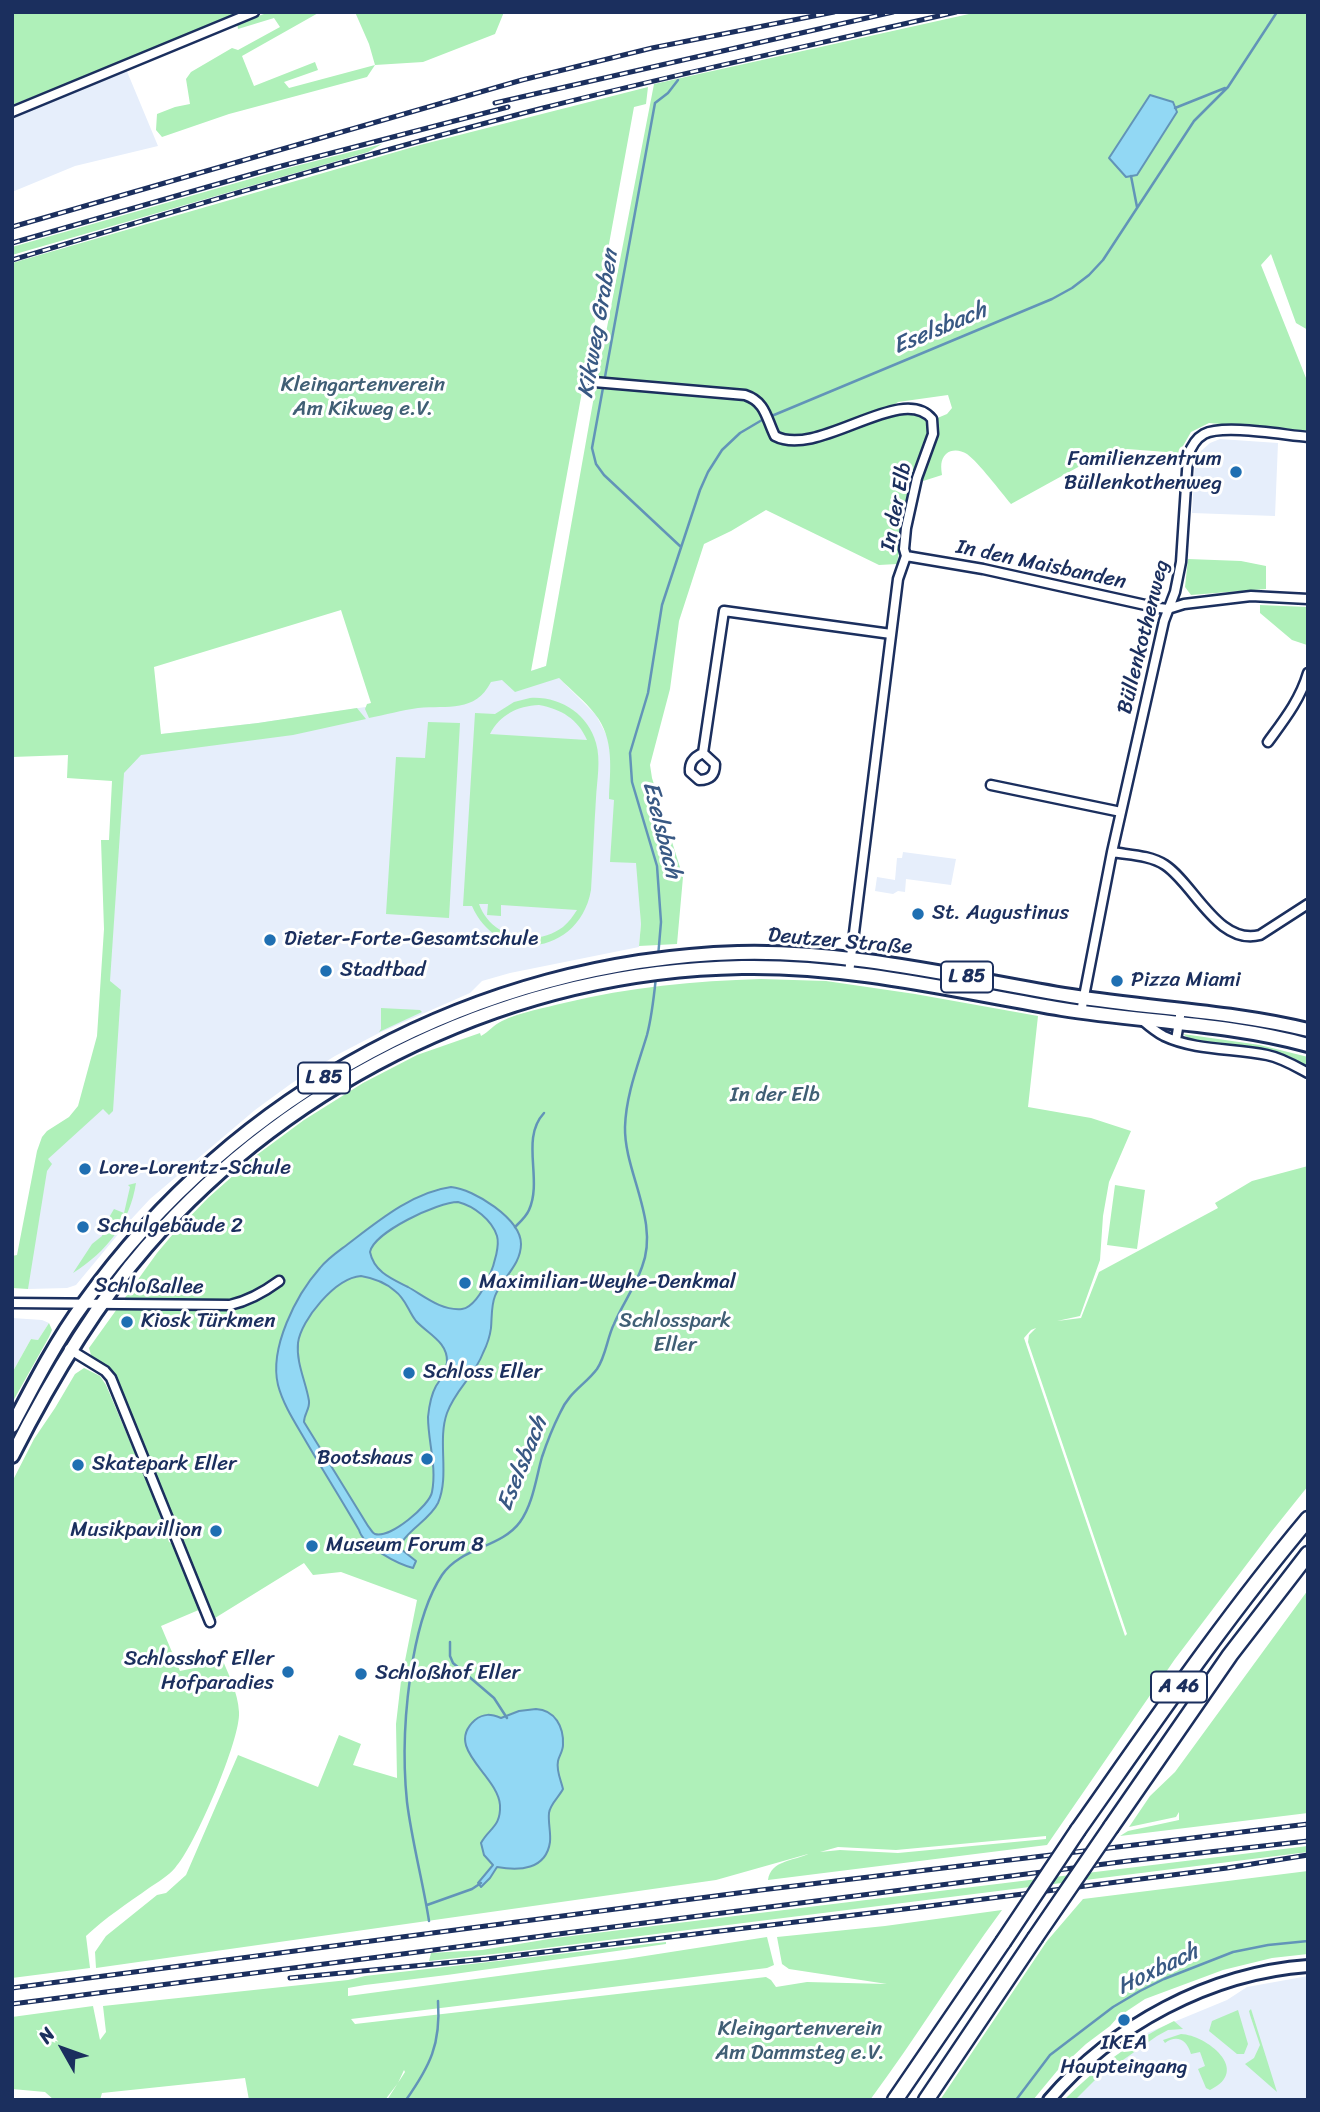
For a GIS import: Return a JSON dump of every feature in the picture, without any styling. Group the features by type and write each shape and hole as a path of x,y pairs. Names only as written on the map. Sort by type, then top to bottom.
{"highway":[{"name":"A 46","path":"895,2100 1078,1830 1192,1669 1308,1519"},
{"name":"A 46","path":"926,2100 1230,1655 1308,1554"}],"main road":[{"name":"Deutzer Straße","path":"83,1303 175,1195 219,1154 291,1098 410,1030 495,997 574,974 668,958 744,953 808,955 930,970 1180,1017"},
{"name":"Deutzer Straße","path":"103,1303 125,1272 213,1178 299,1110 355,1075 443,1031 498,1010 579,987 667,972 744,967 849,973 1142,1020 1180,1017 1257,1020 1308,1030"},
{"name":"L 85","path":"1180,1017 1308,1045"},
{"name":"L 85","path":"12,1426 83,1303"},
{"name":"L 85","path":"12,1456 27,1426 103,1303"},
{"path":"1049,2100 1079,2068 1104,2048 1137,2025 1183,1999 1240,1976 1308,1966"}],"street":[{"path":"12,112 254,12"},
{"name":"In der Elb","path":"600,382 746,395 757,399 763,407 775,436 799,441 904,408 920,409 930,415 933,421 933,434 917,478 906,528 906,556 898,579 849,973"},
{"name":"Büllenkothenweg","path":"1081,1012 1112,852 1164,621 1175,592 1181,562 1188,456 1193,444 1205,434 1216,430 1308,436"},
{"name":"In den Maisbanden","path":"906,556 1168,608"},
{"path":"1168,608 1251,596 1308,599"},
{"path":"703,753 724,611 891,634"},
{"path":"1268,742 1289,715 1308,673"},
{"path":"991,785 1121,812"},
{"path":"1112,852 1154,859 1165,865 1208,911 1233,933 1260,935 1308,904"},
{"path":"1175,1040 1180,1017"},
{"path":"1142,1020 1175,1040 1267,1055 1308,1073"},
{"name":"Schloßallee","path":"12,1303 230,1305 247,1300 279,1281"},
{"path":"59,1343 105,1371 111,1378 211,1622"}],"shaded area":[{"path":"126,69 158,146 75,166 12,192 12,115"},
{"name":"Familienzentrum Büllenkothenweg","path":"1220,439 1278,443 1275,516 1192,513 1195,462 1201,451"},
{"name":"Dieter-Forte-Gesamtschule","path":"547,666 596,715 608,738 617,792 637,852 641,924 639,947 482,981 470,993 379,1033 335,1056 255,1110 150,1199 76,1285 67,1288 28,1289 48,1143 98,1108 118,739 258,723 372,706"},
{"path":"903,852 956,859 951,885 906,879 905,892 898,891 893,894 875,891 877,877 895,880 897,858 902,858"},
{"path":"12,1318 49,1323 38,1340 31,1339 12,1373"},
{"path":"1308,1976 1308,2100 1064,2100 1094,2072 1147,2033 1227,2000 1247,1987"}],"green space":[{"path":"12,12 248,12 12,105"},
{"path":"270,12 320,12 242,56 254,86 315,62 318,70 284,82 289,88 375,65 367,77 229,114 162,137 156,130 157,114 190,104 186,79 191,72 232,48 238,50 280,27 274,18 238,29 237,23"},
{"path":"355,12 504,12 495,34 423,62 375,65"},
{"name":"Kleingartenverein Am Kikweg e.V.","path":"978,12 1308,12 1308,330 1296,323 1271,254 1261,265 1308,383 1308,432 1209,423 1191,432 1179,453 1127,449 1100,455 1011,504 977,464 967,454 959,451 951,451 944,456 941,464 942,475 920,482 933,442 935,419 947,414 952,408 948,395 898,402 892,406 893,410 799,442 893,413 913,411 931,422 908,492 897,564 879,565 766,510 704,544 679,621 670,689 650,765 683,877 677,944 639,946 641,924 636,863 610,862 614,800 609,799 610,755 606,734 591,709 559,678 515,692 502,680 491,682 477,699 460,706 412,709 369,718 365,709 367,704 371,703 341,610 154,667 161,734 357,708 366,719 293,735 141,755 124,773 110,981 121,990 113,1111 109,1115 103,1109 48,1159 52,1164 47,1171 28,1289 12,1288 12,1256 17,1255 37,1151 47,1131 69,1117 78,1106 97,1036 104,929 101,840 109,840 112,781 67,778 68,755 12,757 12,263 420,145 648,87 646,104 634,107 531,671 546,666 598,374 654,84"},
{"path":"382,144 368,152 12,255 12,247"},
{"path":"1188,559 1241,561 1266,566 1266,589 1191,595 1185,587"},
{"path":"1260,605 1308,607 1307,645 1292,640 1260,613"},
{"path":"541,698 571,709 587,723 596,743 598,756 591,890 584,912 572,928 556,939 538,945 519,945 500,938 484,925 472,906 463,906 475,713 495,714 514,702","holes":["539,705 568,716 579,726 587,740 490,734 510,713 523,707","479,904 488,904 487,915 501,916 501,905 577,910 565,925 552,933 527,938 503,932 493,925"]},
{"path":"428,722 460,723 449,918 386,914 396,757 425,758"},
{"name":"Schlosspark Eller","path":"761,979 826,981 1038,1016 1028,1107 1091,1118 1131,1131 1109,1182 1100,1260 1080,1316 1057,1321 1081,1318 1099,1272 1218,1208 1215,1203 1252,1181 1308,1166 1308,1486 1175,1659 1047,1845 768,1880 770,1873 778,1865 808,1854 716,1880 96,1968 95,1952 106,1936 157,1895 166,1893 186,1875 238,1755 318,1787 339,1735 361,1744 353,1765 397,1778 396,1724 401,1681 417,1600 341,1572 313,1575 304,1563 215,1618 211,1615 111,1371 91,1355 89,1348 157,1253 208,1198 254,1157 304,1120 363,1083 417,1055 480,1033 481,1036 499,1023 525,1013 588,997 637,989","holes":["1036,1328 1029,1335 1028,1342 1127,1634 1125,1636 1024,1338","1046,1836 1046,1839 898,1853 840,1850 820,1852 838,1847 896,1850"]},
{"path":"381,1008 420,1010 422,1012 379,1032"},
{"path":"1183,1034 1260,1045 1308,1057 1308,1067 1276,1054 1212,1045 1190,1039"},
{"path":"136,1183 128,1211 115,1235 96,1256 73,1273 92,1244 102,1236 104,1226 114,1209 124,1213 130,1187 128,1185"},
{"path":"1115,1185 1145,1190 1137,1249 1107,1245"},
{"path":"49,1323 52,1330 49,1337 12,1403 12,1373 31,1339 38,1340"},
{"path":"84,1368 100,1376 106,1385 156,1503 169,1542 178,1546 201,1609 161,1626 180,1671 221,1656 237,1697 238,1726 215,1793 183,1857 166,1876 86,1936 90,1968 12,1978 12,1482 34,1439 75,1374"},
{"path":"1308,1590 1308,1813 1120,1836 1128,1831 1179,1820 1179,1812 1176,1817 1129,1827 1150,1796 1175,1772"},
{"path":"1308,1846 1308,1852 429,1961 431,1953 482,1950 555,1938"},
{"path":"1308,1871 1308,1954 1272,1958 1223,1970 1145,1999 1086,2044 1057,2071 1033,2100 940,2100 1047,1941 1083,1899"},
{"name":"Kleingartenverein Am Dammsteg e.V.","path":"1002,1910 870,2100 387,2100 398,2084 385,2100 249,2100 245,2078 102,2093 100,2100 54,2100 45,2092 12,2089 12,2017 93,2006 100,2040 106,2032 103,2006 666,1942 365,1985 348,1988 348,1996 626,1959 767,1937 774,1965 767,1968 351,2019 355,2024 766,1977 776,1987 807,1982 887,1984 789,1969 782,1964 777,1937"},
{"path":"1251,2009 1277,2092 1245,2064 1254,2058 1260,2045 1249,2011"},
{"path":"1238,2010 1248,2044 1244,2054 1237,2054 1209,2031 1212,2021"},
{"path":"1174,2021 1183,2029 1168,2030 1157,2036 1096,2079 1075,2100 1064,2100 1116,2056"},
{"path":"1181,2034 1202,2040 1221,2055 1227,2073 1222,2082 1210,2090 1206,2088 1198,2069 1205,2066 1200,2052 1191,2054 1181,2040 1174,2039 1165,2043 1163,2040"}],"water":[{"path":"1150,95 1173,102 1177,112 1137,175 1126,177 1109,158"},
{"path":"451,1187 483,1199 513,1225 521,1244 515,1265 495,1296 491,1331 484,1350 447,1413 443,1435 443,1481 438,1503 402,1542 402,1550 416,1561 413,1568 382,1554 362,1536 289,1412 280,1392 276,1370 281,1339 294,1307 323,1264 396,1209 437,1190","holes":["458,1202 476,1210 487,1219 495,1230 498,1244 483,1290 469,1306 462,1309 440,1305 390,1278 375,1265 370,1252 374,1244 394,1227 436,1207","361,1276 383,1283 399,1294 416,1321 441,1344 447,1362 433,1393 428,1417 433,1473 430,1498 408,1520 382,1534 374,1533 368,1526 304,1422 309,1401 298,1350 305,1323 312,1312 330,1292"]},
{"path":"536,1709 553,1716 560,1726 563,1738 558,1772 563,1789 550,1810 550,1842 543,1858 537,1863 530,1867 514,1869 497,1867 481,1887 478,1883 493,1865 484,1855 481,1843 497,1823 500,1805 491,1783 468,1751 465,1741 467,1730 481,1716 501,1718 519,1711"}],"waterway":[{"name":"Eselsbach","path":"658,957 661,922 657,866 632,782 630,753 648,693 662,605 700,490 722,450 740,433 762,420 1052,299 1089,275 1103,260 1194,121 1228,87 1277,12"},
{"name":"Kikweg Graben","path":"678,80 668,93 655,103 592,448 596,464 604,475 681,547"},
{"path":"1175,108 1225,88"},
{"path":"1131,176 1137,207"},
{"name":"Eselsbach","path":"429,1921 409,1817 405,1766 408,1694 417,1637 431,1594 450,1566 512,1531 520,1522 531,1499 542,1457 557,1418 572,1394 600,1364 612,1329 642,1267 647,1232 626,1144 625,1127 630,1092 649,1028 656,977"},
{"path":"515,1227 528,1213 533,1198 532,1147 537,1123 544,1113"},
{"path":"450,1642 453,1663 494,1698 507,1718"},
{"path":"427,1905 472,1889 481,1883"},
{"name":"Hoxbach","path":"1016,2100 1050,2055 1113,2007 1140,1991 1233,1952 1308,1941"},
{"name":"Eselsbach","path":"406,2100 422,2076 436,2042 438,2001"}],"railway":[{"path":"12,227 522,80 652,48 834,12"},
{"path":"495,103 893,12"},
{"path":"12,260 343,162 543,108 956,12"},
{"path":"12,243 270,169 508,107"},
{"path":"12,1988 761,1890 1308,1824"},
{"path":"12,2004 1128,1861 1308,1841"},
{"path":"290,1978 486,1959 921,1907 1308,1855"}],"place":[{"name":"Familienzentrum Büllenkothenweg","path":"1236,472"},
{"name":"St. Augustinus","path":"918,914"},
{"name":"Dieter-Forte-Gesamtschule","path":"270,940"},
{"name":"Stadtbad","path":"326,971"},
{"name":"Pizza Miami","path":"1117,981"},
{"name":"Lore-Lorentz-Schule","path":"85,1169"},
{"name":"Schulgebäude 2","path":"83,1227"},
{"name":"Maximilian-Weyhe-Denkmal","path":"465,1283"},
{"name":"Kiosk Türkmen","path":"127,1322"},
{"name":"Schloss Eller","path":"409,1373"},
{"name":"Bootshaus","path":"427,1459"},
{"name":"Skatepark Eller","path":"78,1465"},
{"name":"Musikpavillion","path":"216,1531"},
{"name":"Museum Forum 8","path":"312,1546"},
{"name":"Schlosshof Eller Hofparadies","path":"288,1672"},
{"name":"Schloßhof Eller","path":"361,1674"},
{"name":"IKEA Haupteingang","path":"1124,2020"}]}
